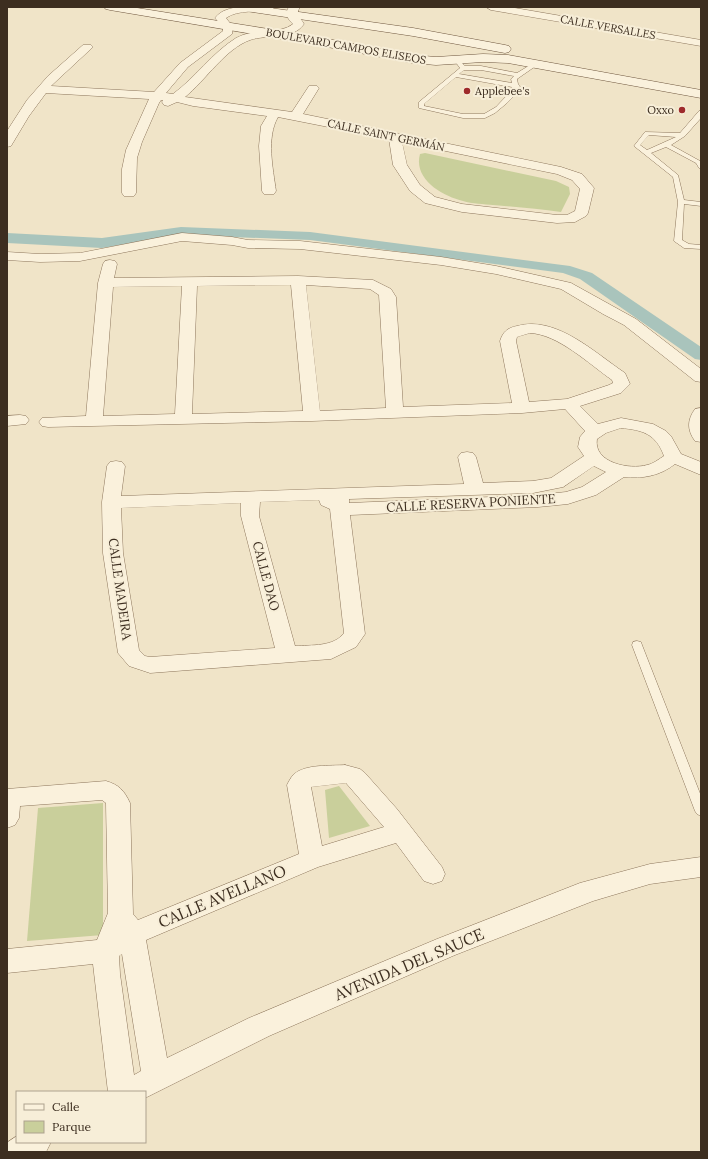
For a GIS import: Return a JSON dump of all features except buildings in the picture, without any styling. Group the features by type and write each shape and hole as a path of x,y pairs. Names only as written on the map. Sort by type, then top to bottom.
{"main road":[{"name":"BOULEVARD CAMPOS ELISEOS","path":"110,7 267,32 413,59 460,64 497,58 537,63 700,92"},
{"name":"BOULEVARD CAMPOS ELISEOS","path":"239,7 256,10 293,11 427,34 700,92"}],"street":[{"path":"130,193 129,165 141,129 157,102 184,65 216,44 228,32 228,26 220,20 222,15 233,11 256,10 269,7"},
{"name":"CALLE VERSALLES","path":"491,7 701,43"},
{"path":"178,98 222,55 245,38 267,32 286,32 295,28 299,24 293,11"},
{"path":"216,44 233,46"},
{"path":"7,143 22,116 39,93 64,66 87,47"},
{"path":"202,52 222,55"},
{"path":"296,116 312,88"},
{"name":"CALLE SAINT GERMÁN","path":"39,93 157,102 193,102"},
{"name":"CALLE SAINT GERMÁN","path":"157,102 178,98 193,102 296,116 561,171 576,177 584,184 587,193 581,213 570,219 557,219 451,206 430,200 415,188 400,165 397,154 396,137"},
{"path":"269,191 265,146 267,126 275,113"},
{"path":"7,256 40,258 80,256 116,251 138,244 182,237 232,241 248,244 300,245 441,261 496,270 566,286 630,322 701,377"},
{"path":"94,420 106,283 110,264"},
{"path":"106,283 298,280 373,284 386,292 388,296 395,413"},
{"path":"298,280 312,416"},
{"path":"182,419 190,282"},
{"path":"522,408 508,341 510,334 519,329 532,328 546,330 560,336 619,377 622,384 615,389 608,409 606,425 594,430 587,439 587,448 593,458 604,466 620,471 636,472 652,470 664,464 673,457"},
{"path":"48,422 312,416 522,408 569,404 608,409 637,424 652,429 664,437 670,446 673,457"},
{"path":"569,404 594,430"},
{"path":"701,413 696,425 701,437"},
{"path":"467,456 475,489"},
{"path":"673,457 701,469"},
{"name":"CALLE RESERVA PONIENTE","path":"111,502 317,495 340,500 475,489 533,487 556,483 593,458"},
{"name":"CALLE MADEIRA","path":"116,466 111,502 113,553 129,653 137,661 150,665 287,654"},
{"name":"CALLE RESERVA PONIENTE","path":"340,500 350,509 538,501 568,498 589,491 620,471"},
{"name":"CALLE DAO","path":"251,498 250,516 287,654"},
{"path":"287,654 331,651 349,642 355,634 340,500"},
{"path":"312,859 300,785 303,780 309,777 346,774 352,775 362,784 433,874"},
{"path":"8,804 106,790 115,796 118,803 127,924 156,1077"},
{"name":"CALLE AVELLANO","path":"106,951 127,924 312,859 401,832"},
{"name":"AVENIDA DEL SAUCE","path":"130,1091 266,1024 446,947 589,891 650,874 701,867"},
{"path":"7,960 106,951 107,974 122,1091"},
{"path":"18,1152 34,1143"}],"lane":[{"path":"518,75 460,64 455,75 420,103 421,107 481,117 494,112 516,92 514,79 537,63"},
{"path":"455,75 516,86"},
{"path":"646,153 666,145 682,135 701,114"},
{"path":"682,135 647,133 638,143 638,146 676,176 681,202 678,241 687,246 701,247"},
{"path":"666,145 698,162 701,167"},
{"path":"681,202 701,204"},
{"path":"637,645 701,811"}],"green space":[{"path":"425,153 556,181 569,187 570,194 561,212 478,204 455,199 438,191 425,179 419,163 420,154"},
{"path":"339,786 370,826 329,838 325,790"},
{"path":"103,803 103,935 27,941 38,808"}],"waterway":[{"path":"7,238 102,243 181,231 310,236 565,269 586,276 701,355"}],"place":[{"name":"Applebee's","path":"467,91"},
{"name":"Oxxo","path":"682,110"}]}
